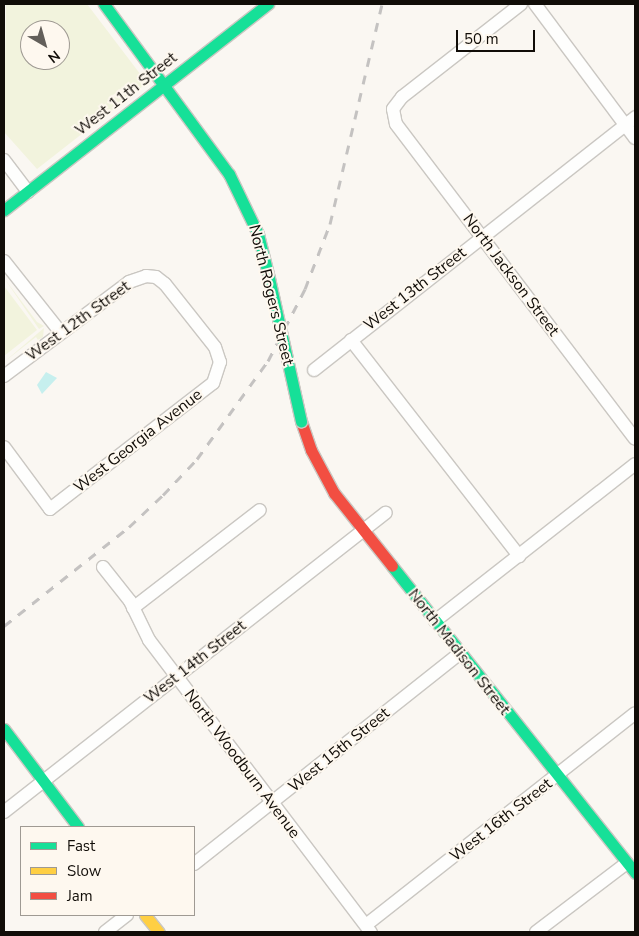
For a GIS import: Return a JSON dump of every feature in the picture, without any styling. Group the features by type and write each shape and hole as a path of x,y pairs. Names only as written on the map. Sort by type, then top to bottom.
{"street":[{"name":"North Rogers Street","path":"104,4 229,174 245,202 269,278 301,421"},
{"name":"West 11th Street","path":"4,210 268,4"},
{"name":"North Jackson Street","path":"521,4 402,97 393,109 396,124 635,439"},
{"path":"535,4 630,121 635,138"},
{"name":"West 13th Street","path":"314,370 481,236 630,121"},
{"path":"4,160 28,192"},
{"path":"4,261 61,333"},
{"name":"West 12th Street","path":"4,376 130,282 143,276 156,277 215,348 220,368"},
{"path":"351,340 519,556"},
{"name":"West Georgia Avenue","path":"4,447 50,509 213,383 220,368"},
{"name":"North Madison Street","path":"301,421 319,468 362,530 635,873"},
{"path":"435,621 635,464"},
{"path":"133,608 260,510"},
{"name":"West 14th Street","path":"4,812 386,513"},
{"name":"North Woodburn Avenue","path":"103,567 133,608 149,640 271,804 368,929"},
{"name":"West 15th Street","path":"195,863 460,653"},
{"name":"West 16th Street","path":"368,929 635,713"},
{"path":"4,729 77,826"},
{"path":"536,932 627,863"},
{"path":"104,932 126,916"},
{"path":"146,916 159,932"}],"green space":[{"path":"6,4 87,4 147,83 37,169 4,132"},
{"path":"4,278 37,322 44,326 39,329"},
{"path":"4,286 37,330 4,356"},
{"path":"44,328 43,337 38,340 36,337 4,362"}],"water":[{"path":"46,372 57,378 42,394 37,385"}],"railway":[{"path":"4,626 129,527 163,495 197,459 268,361 305,289 330,224 382,4"}],"traffic: fast":[{"path":"104,4 229,174 258,234 269,278"},
{"path":"4,210 268,4"},
{"path":"269,278 301,421"},
{"path":"392,566 635,873"},
{"path":"4,729 77,826"}],"traffic: slow":[{"path":"146,916 159,932"}],"traffic: jam":[{"path":"301,421 311,450 334,493 392,566"}]}
